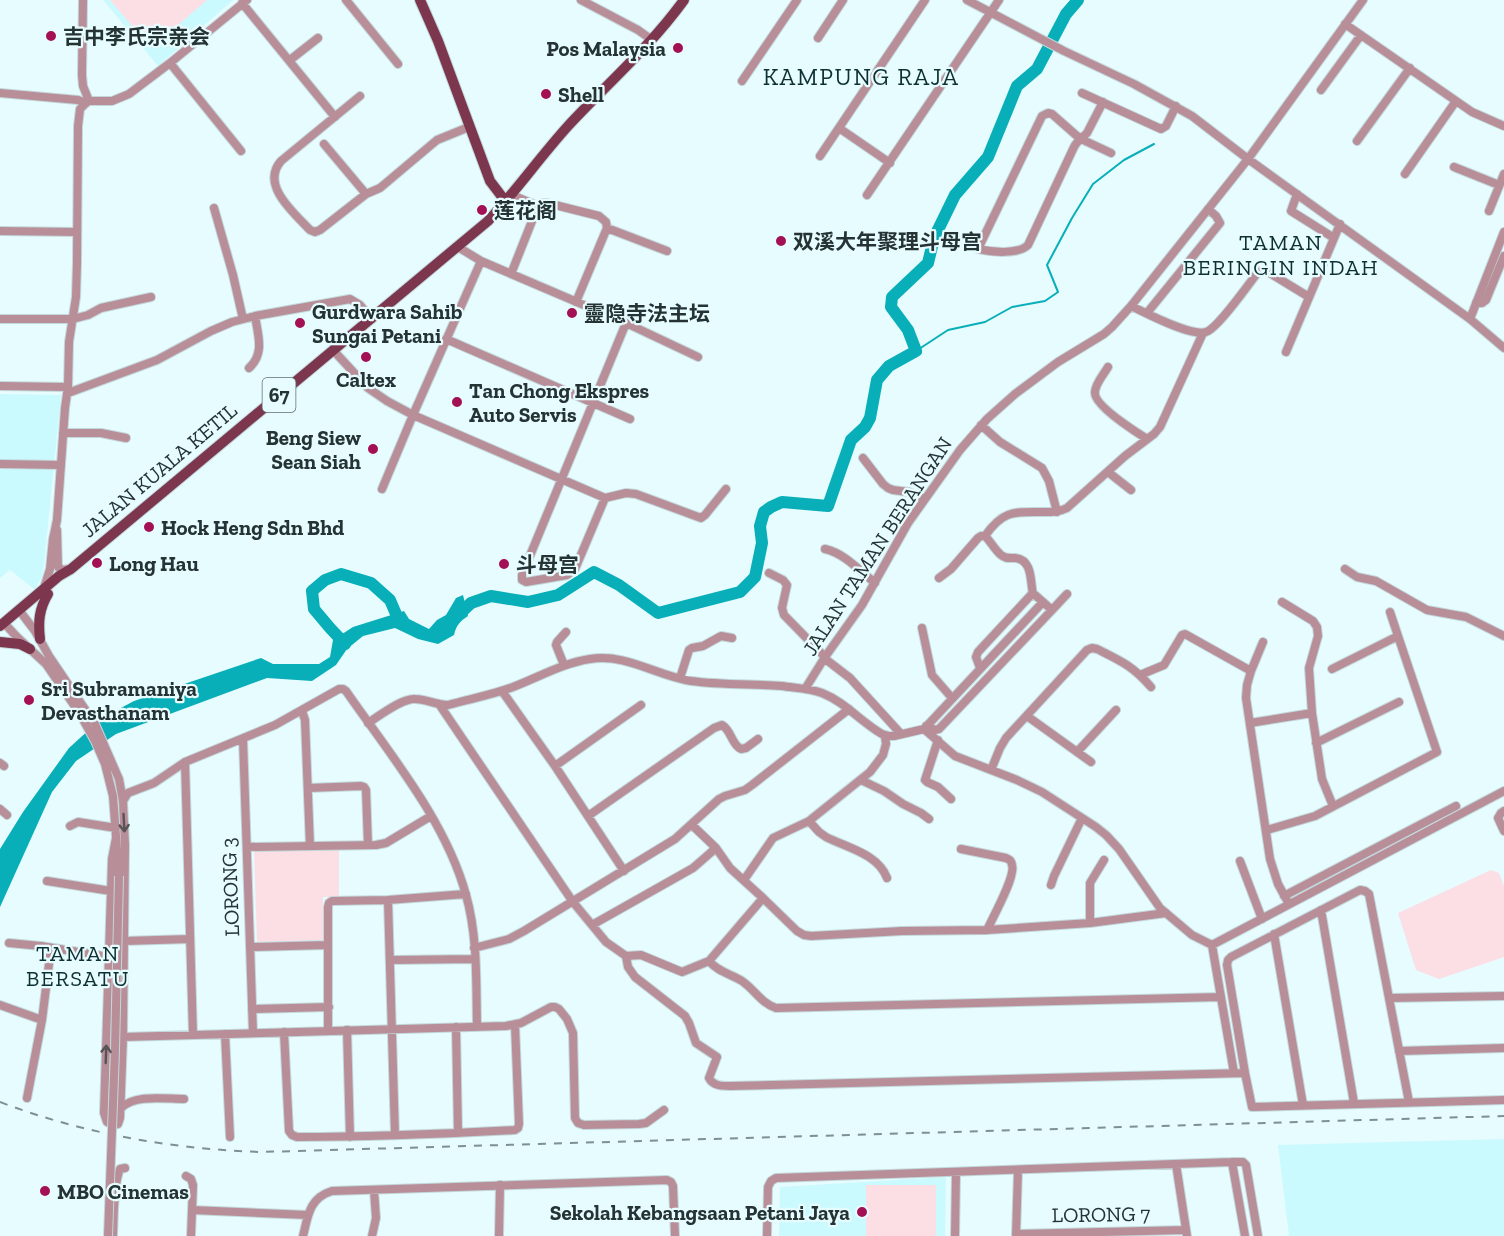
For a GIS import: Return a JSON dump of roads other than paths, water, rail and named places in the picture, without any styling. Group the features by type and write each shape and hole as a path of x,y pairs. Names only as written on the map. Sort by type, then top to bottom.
{"main road":[{"path":"420,0 438,41 490,182 509,198"},
{"name":"JALAN KUALA KETIL","path":"3,628 488,221 552,144 652,40 684,0"},
{"path":"40,639 38,626 46,591"},
{"path":"0,642 20,644 30,649"}],"street":[{"path":"83,0 82,75 87,102"},
{"path":"346,0 398,64"},
{"path":"581,0 638,30 652,40"},
{"path":"742,81 797,0"},
{"path":"818,38 843,0"},
{"path":"820,156 925,0"},
{"path":"967,0 1032,35 1134,84 1192,116 1470,319 1504,348"},
{"path":"867,195 999,0"},
{"name":"JALAN TAMAN BERANGAN","path":"805,689 862,605 908,523 954,457 981,425 1015,394 1058,362 1104,334 1131,306 1248,159 1363,0"},
{"path":"0,93 87,102 123,98 245,2 335,117"},
{"path":"1345,24 1456,101 1481,117 1504,126"},
{"path":"1321,90 1360,34"},
{"path":"290,60 318,38"},
{"path":"170,63 242,152"},
{"path":"1357,141 1410,68"},
{"path":"1082,93 1161,129 1166,126 1176,106"},
{"path":"360,96 277,165 274,176 276,189 310,230 315,232 366,194 380,188 437,140 469,126"},
{"path":"1405,174 1456,101"},
{"path":"46,591 57,520 68,390 69,342 76,285 78,126 80,109 87,102"},
{"path":"1103,102 1091,127 1081,139 1074,147 1028,245 1018,251 978,249 1045,113 1052,114 1081,139 1111,153"},
{"path":"839,129 890,163"},
{"path":"324,144 366,194"},
{"path":"1454,168 1499,185"},
{"path":"1489,211 1504,174"},
{"path":"1298,194 1291,211 1334,238"},
{"path":"509,198 538,206"},
{"path":"511,274 538,206 548,202 599,216 606,222 607,228 576,302"},
{"path":"214,208 243,319"},
{"path":"1147,313 1220,223 1208,209"},
{"path":"1286,352 1340,224"},
{"path":"607,228 667,251"},
{"path":"0,231 77,232"},
{"path":"1470,319 1504,232"},
{"path":"458,247 481,261 626,323 698,357"},
{"path":"1476,303 1486,300 1504,256"},
{"path":"382,489 481,261"},
{"path":"1131,306 1188,331 1203,333 1214,327 1258,273 1263,271 1309,297"},
{"path":"0,318 73,319 88,315 100,308 151,297"},
{"path":"0,386 68,390 157,360 211,332 255,316 350,299 360,305 372,319"},
{"path":"249,368 255,363 260,347 255,316"},
{"path":"605,498 572,573 526,582 522,580 522,575 626,323"},
{"path":"939,578 945,575 978,538 985,536 993,524 1001,518 1023,512 1057,512 1067,508 1125,456 1147,440 1160,427 1203,333"},
{"path":"446,339 630,419"},
{"path":"333,350 368,388 413,416 605,498 631,493 701,518 726,489"},
{"path":"1108,367 1095,388 1096,399 1112,415 1147,440"},
{"path":"981,425 1009,448 1042,468 1049,481 1057,512"},
{"path":"63,433 101,433 126,438"},
{"path":"863,458 888,488 909,492 924,499"},
{"path":"0,464 61,465"},
{"path":"1108,472 1131,490"},
{"path":"57,520 58,567 62,570 71,569"},
{"path":"985,536 1000,555 1019,559 1025,563 1031,574 1033,594 1052,610"},
{"path":"825,549 840,555 875,583"},
{"path":"1345,569 1357,577 1376,581 1427,610 1466,617 1504,636"},
{"path":"769,573 783,580 787,585 782,608 784,615 825,657 850,678 902,734"},
{"path":"980,668 975,657 978,652 1033,594"},
{"path":"925,727 939,729 1067,594"},
{"path":"368,723 407,700 416,699 448,705 502,691 564,665 592,658 607,658 624,660 680,678 704,682 805,689 828,696 885,736 894,736 925,727 1043,602"},
{"path":"1282,603 1312,621 1317,627 1318,636 1309,668 1312,713 1322,779 1333,806"},
{"path":"1267,830 1315,816 1437,752 1390,612"},
{"path":"21,613 33,627 88,728 119,779 123,801 125,845 122,1088 120,1118 118,1124 113,1125 107,1122 104,1113 112,860 116,838"},
{"path":"19,640 23,630 33,627"},
{"path":"3,628 44,661 62,681"},
{"path":"922,628 932,675 952,698"},
{"path":"564,665 556,645 566,632"},
{"path":"1140,675 1164,665 1182,635 1185,634 1251,671"},
{"path":"680,678 689,650 704,646 721,636 732,638"},
{"path":"1332,669 1398,636"},
{"path":"1263,642 1251,671 1246,691 1270,859 1287,900"},
{"path":"991,770 1006,738 1088,650 1097,649 1129,666 1150,687"},
{"path":"123,801 128,793 154,783 185,762 243,739 343,689 391,754 431,816 466,894 473,928 477,1026"},
{"path":"502,691 624,871"},
{"path":"1317,743 1399,702"},
{"path":"439,704 573,902 606,942 626,956 641,955 682,972 709,961 763,898"},
{"path":"555,766 641,705"},
{"path":"474,948 509,939 662,848 692,825 718,800 752,786 849,709"},
{"path":"1077,752 1116,710"},
{"path":"302,711 305,720 310,846"},
{"path":"1250,723 1312,713"},
{"path":"1027,716 1090,762"},
{"path":"588,816 714,728 722,725 726,727 735,745 741,749 758,739"},
{"path":"925,727 955,756 1042,792 1106,835 1119,849 1166,914 1192,935 1212,945"},
{"path":"744,880 773,838 809,821 861,780 878,763 886,744 885,736"},
{"name":"LORONG 3","path":"243,739 253,1033"},
{"path":"938,740 925,780 938,787 951,799"},
{"path":"185,762 193,1035"},
{"path":"108,763 119,876 116,1050 108,1236"},
{"path":"861,780 884,791 929,819"},
{"path":"308,788 364,787 368,846"},
{"path":"1287,900 1504,791"},
{"path":"1212,945 1262,919 1287,900 1456,806"},
{"path":"1504,811 1498,818 1504,831"},
{"path":"247,847 368,846 386,843 431,816"},
{"path":"1051,885 1053,876 1082,818"},
{"path":"809,821 826,837 874,860 882,867 887,878"},
{"path":"70,826 78,822 116,828"},
{"path":"692,825 716,848 730,868 804,935 987,930 1090,923 1166,914"},
{"path":"119,876 125,845"},
{"path":"592,925 693,868 716,848"},
{"path":"961,849 1003,857 1012,864 1011,878 987,930"},
{"path":"1090,923 1090,883 1104,860"},
{"path":"1240,861 1262,919"},
{"path":"47,881 111,891"},
{"path":"1409,1102 1369,894 1360,890 1228,960 1252,1107 1504,1100"},
{"path":"328,1030 329,903 466,894"},
{"path":"388,900 395,1135"},
{"path":"1321,910 1354,1103"},
{"path":"1274,934 1303,1105"},
{"path":"124,941 190,939"},
{"path":"9,943 110,957"},
{"path":"250,947 327,945"},
{"path":"1212,945 1234,1073"},
{"path":"27,1098 42,1020 51,948"},
{"path":"626,956 630,972 685,1016 696,1043 717,1057 709,1078 711,1082 721,1086 1245,1073"},
{"path":"390,960 475,959"},
{"path":"709,961 717,969 748,985 764,1002 776,1008 1221,997"},
{"path":"1389,998 1504,996"},
{"path":"0,1005 42,1020"},
{"path":"252,1009 328,1007"},
{"path":"123,1037 515,1025 555,1007 567,1019 573,1033 576,1121 581,1125 646,1123 664,1110"},
{"path":"284,1032 289,1131 297,1137 350,1137 515,1130 518,1128 515,1025"},
{"path":"456,1028 458,1133"},
{"path":"347,1030 350,1137"},
{"path":"225,1034 230,1137"},
{"path":"1399,1051 1504,1048"},
{"path":"122,1088 137,1099"},
{"path":"121,1108 128,1101 137,1099 184,1099"},
{"path":"1232,1162 1245,1236"},
{"path":"767,1236 768,1187 776,1178 1243,1162 1246,1165 1258,1236"},
{"path":"1176,1164 1187,1233"},
{"path":"113,1236 118,1174 120,1169 125,1168"},
{"path":"1016,1235 1018,1170"},
{"path":"955,1236 956,1172"},
{"path":"186,1176 192,1181 191,1236"},
{"path":"303,1236 312,1205 317,1198 332,1191 667,1180 673,1186 675,1236"},
{"path":"499,1236 500,1185"},
{"path":"372,1236 376,1218 374,1190"},
{"path":"192,1210 308,1215"},
{"name":"LORONG 7","path":"1016,1235 1187,1233"}],"water":[{"path":"463,595 468,616 459,624 454,635 438,644 418,639 395,628 363,636 347,649 336,665 312,681 267,678 116,734 76,761 52,792 0,907 0,849 23,812 69,748 102,718 134,701 261,658 273,664 319,664 330,657 333,640 353,627 404,611 409,619 429,629 437,620 446,615 456,598"}],"waterway":[{"path":"455,618 471,603 491,596 528,602 558,595 594,572 619,585 658,613 740,592 755,577 762,543 760,526 764,512 782,502 828,506 851,440 865,427 870,418 877,380 889,366 916,351 908,330 891,307 892,297 928,263 934,238 955,195 988,157 1017,86 1037,69 1066,14 1078,0"},
{"path":"916,351 948,330 985,322 1012,307 1045,301 1058,292 1047,265 1093,184 1124,160 1154,144"},
{"path":"345,644 314,609 312,591 325,580 341,574 371,583 390,600 399,621"}],"railway":[{"path":"0,1102 64,1123 129,1138 194,1147 261,1152 1504,1116"}],"place":[{"name":"吉中李氏宗亲会","path":"51,36"},
{"name":"Pos Malaysia","path":"678,48"},
{"name":"Shell","path":"546,94"},
{"name":"莲花阁","path":"482,210"},
{"name":"双溪大年聚理斗母宫","path":"781,241"},
{"name":"靈隐寺法主坛","path":"572,313"},
{"name":"Gurdwara Sahib Sungai Petani","path":"300,323"},
{"name":"Caltex","path":"366,357"},
{"name":"Tan Chong Ekspres Auto Servis","path":"457,402"},
{"name":"Beng Siew Sean Siah","path":"373,449"},
{"name":"Hock Heng Sdn Bhd","path":"149,527"},
{"name":"Long Hau","path":"97,563"},
{"name":"斗母宫","path":"504,564"},
{"name":"Sri Subramaniya Devasthanam","path":"29,700"},
{"name":"MBO Cinemas","path":"45,1191"},
{"name":"Sekolah Kebangsaan Petani Jaya","path":"862,1212"}],"district":[{"name":"KAMPUNG RAJA","path":"861,76"},
{"name":"TAMAN BERINGIN INDAH","path":"1281,254"},
{"name":"TAMAN BERSATU","path":"78,966"}]}
